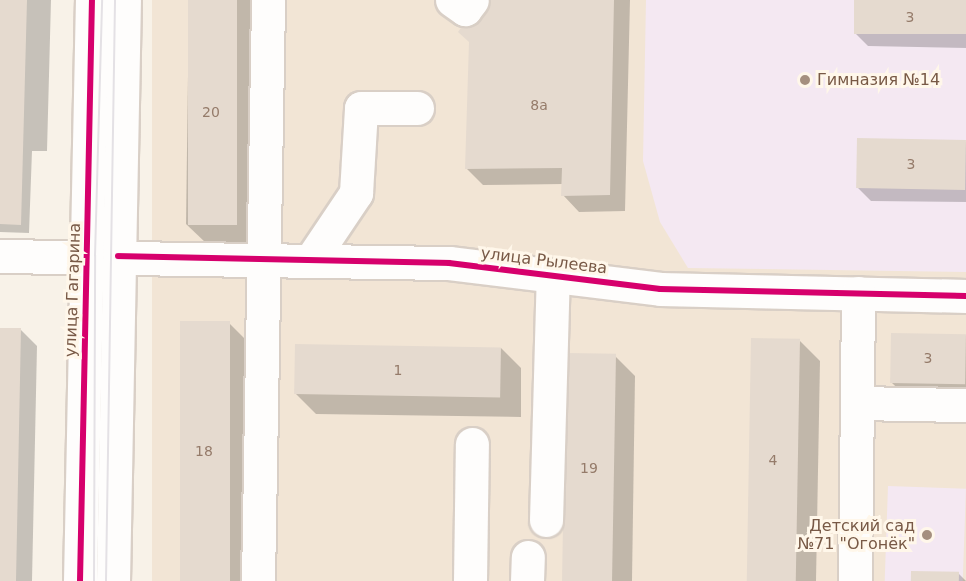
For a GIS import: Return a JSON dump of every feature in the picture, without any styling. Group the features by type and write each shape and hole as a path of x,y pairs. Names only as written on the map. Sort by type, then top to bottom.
{"street":[{"name":"улица Гагарина","path":"80,581 92,0"},
{"path":"113,581 124,0"},
{"path":"258,581 268,0"},
{"path":"453,0 465,9 472,0"},
{"path":"311,260 356,193 361,108 417,108"},
{"name":"улица Рылеева","path":"0,256 118,256 449,263 660,289 966,296"},
{"path":"546,520 553,276"},
{"path":"855,581 858,293"},
{"path":"857,403 966,405"},
{"path":"470,581 472,444"}],"shaded area":[{"path":"152,0 966,0 966,581 152,581"},
{"name":"Гимназия №14","path":"646,0 966,0 966,272 688,268 660,222 643,161"},
{"name":"Детский сад №71 \"Огонёк\"","path":"888,486 966,489 963,581 885,581"}],"building":[{"path":"0,0 27,0 21,225 0,224"},
{"path":"188,0 237,0 237,225 188,225"},
{"path":"481,0 614,0 610,195 561,196 562,168 465,169 469,42 458,32"},
{"path":"854,0 966,0 966,34 854,34"},
{"path":"857,138 966,140 965,190 856,188"},
{"path":"180,321 230,321 230,581 180,581"},
{"path":"0,328 21,328 16,581 0,581"},
{"path":"891,333 966,334 965,384 890,383"},
{"path":"751,338 800,339 796,581 747,581"},
{"path":"295,344 501,348 500,398 294,394"},
{"path":"566,353 616,354 612,581 562,581"},
{"path":"911,571 959,572 959,581 911,581"}],"tram line":[{"path":"94,581 95,256 102,0"},
{"path":"106,581 115,0"}],"cycle path":[{"path":"80,581 92,0"},
{"path":"118,256 449,263 660,289 966,296"}],"place":[{"name":"Гимназия №14","path":"805,80"},
{"name":"Детский сад №71 \"Огонёк\"","path":"927,535"}]}
